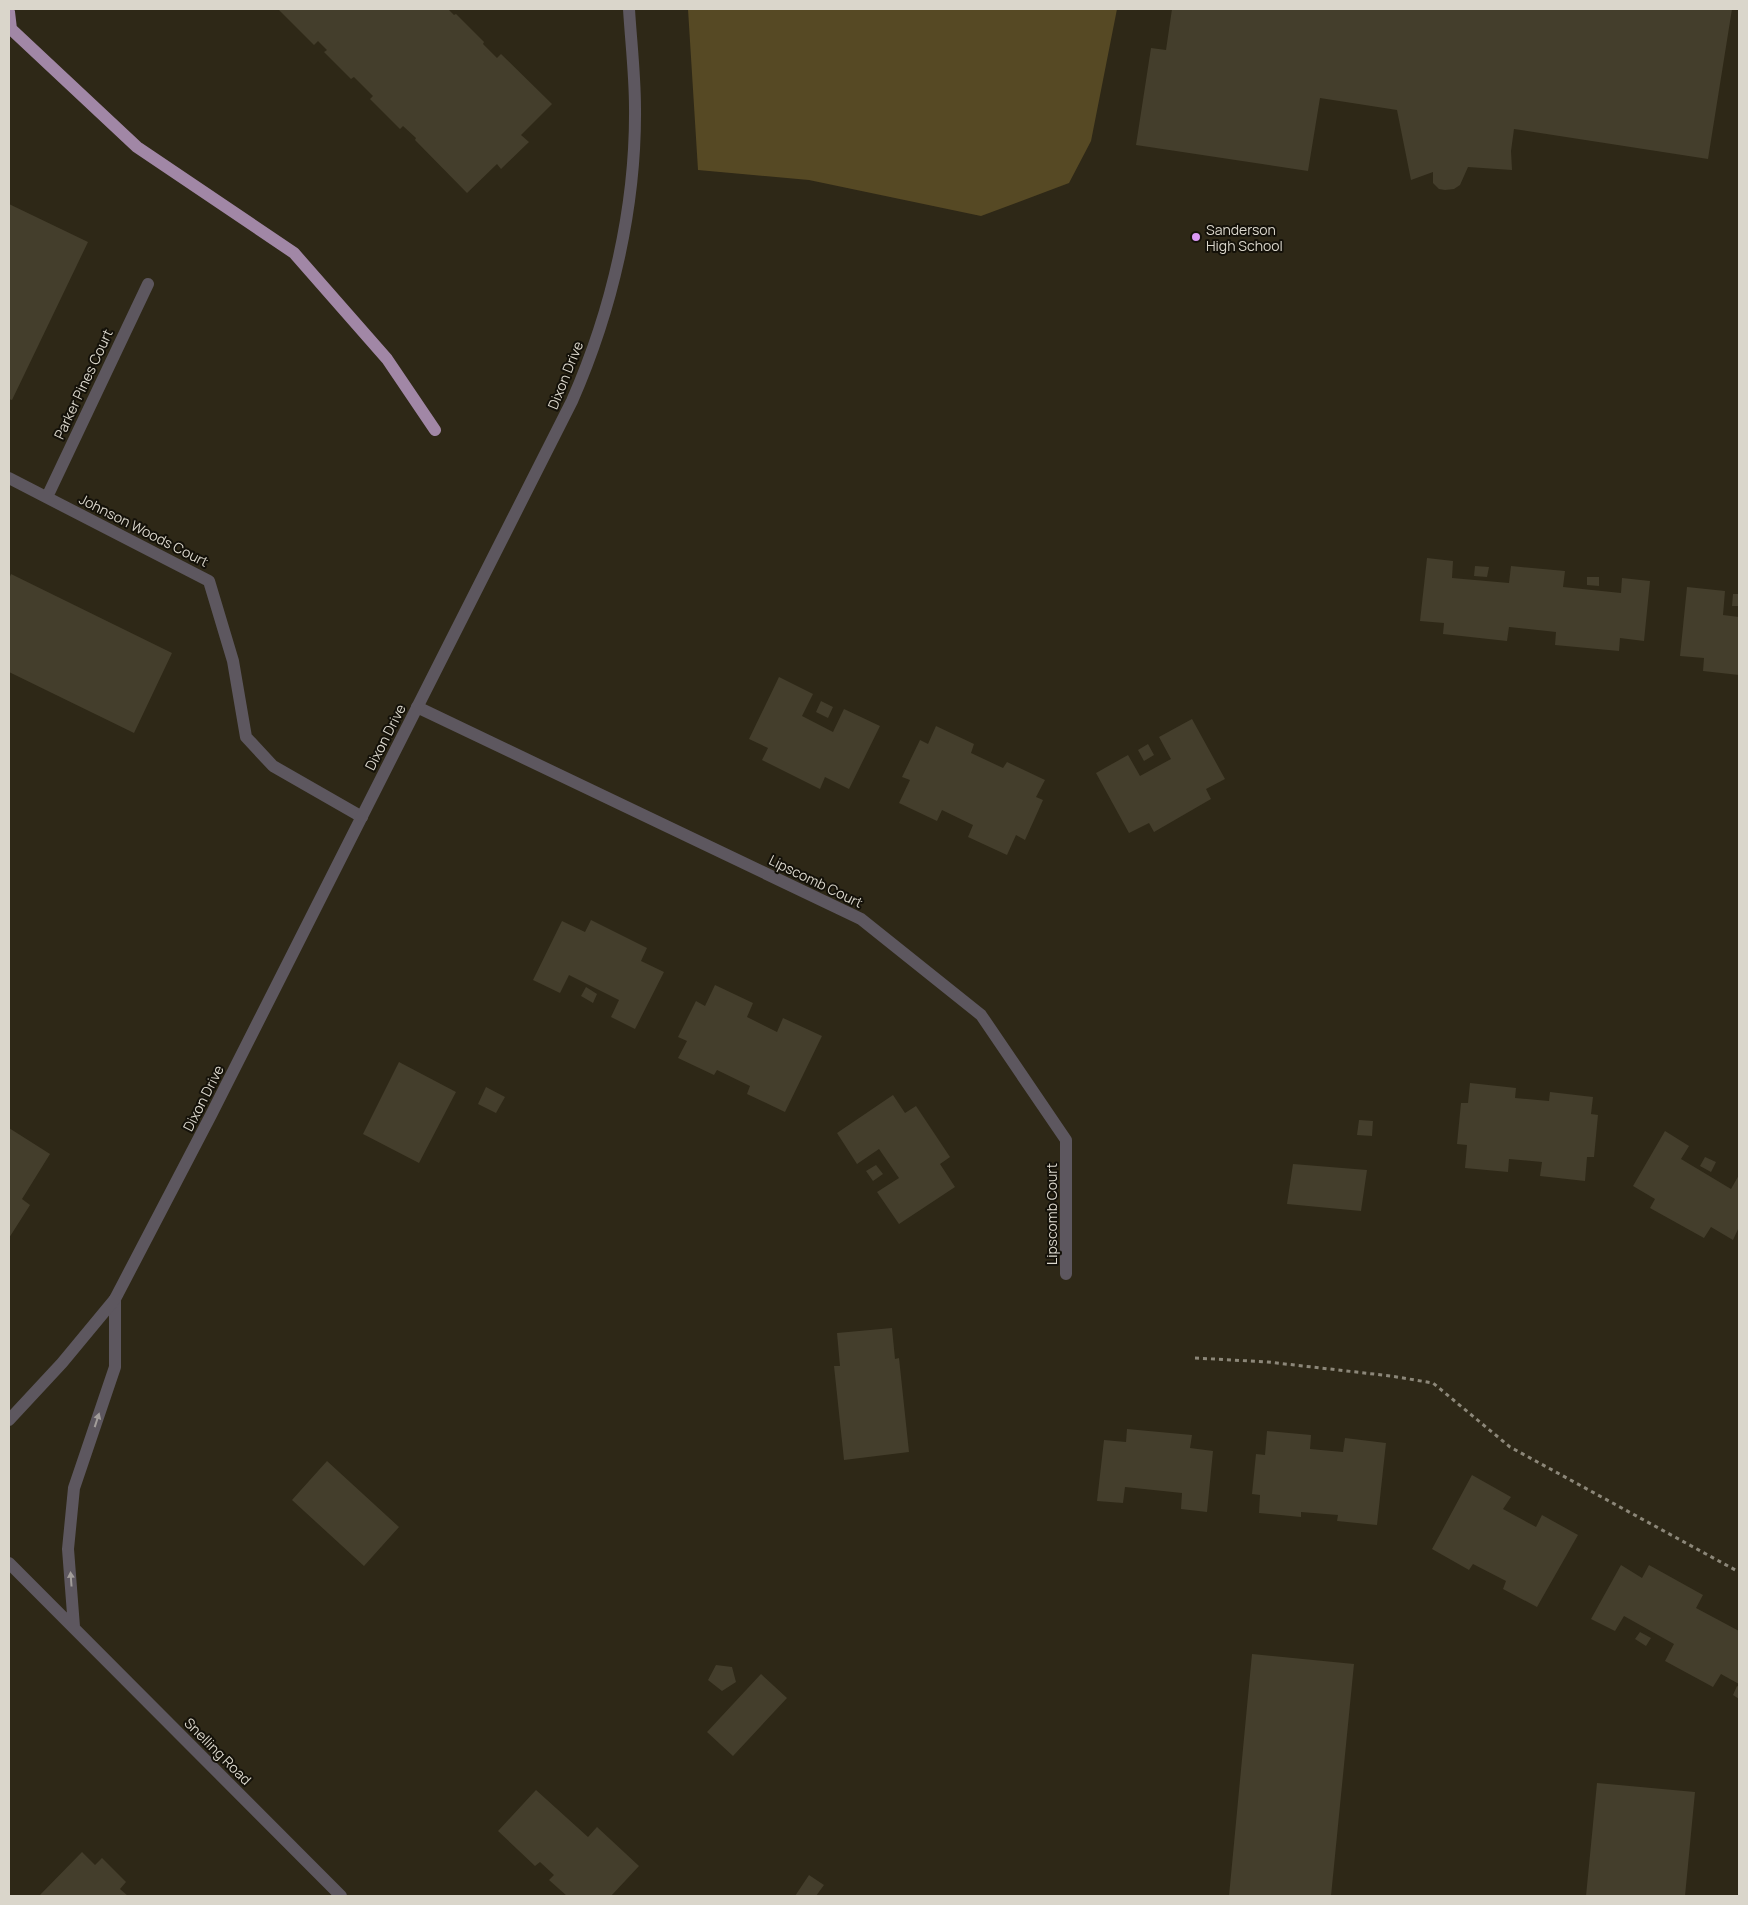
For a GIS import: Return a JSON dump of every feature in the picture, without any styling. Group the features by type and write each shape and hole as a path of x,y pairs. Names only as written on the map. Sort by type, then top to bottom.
{"street":[{"name":"Dixon Drive","path":"9,1420 62,1363 115,1298 212,1115 572,401 590,361 618,262 631,182 635,108 629,9"},
{"name":"Parker Pines Court","path":"46,497 148,284"},
{"name":"Johnson Woods Court","path":"9,478 209,581 233,661 246,737 273,766 362,817"},
{"name":"Lipscomb Court","path":"417,707 861,919 981,1015 1066,1140 1066,1274"},
{"path":"74,1627 68,1550 74,1488 115,1367 115,1298"},
{"name":"Snelling Road","path":"9,1563 341,1896"}],"path":[{"path":"1195,1358 1268,1362 1433,1382 1510,1447 1739,1572"}],"shaded area":[{"path":"688,9 1117,9 1091,141 1069,183 981,216 809,180 698,170"}],"building":[{"path":"278,9 448,9 454,15 456,14 484,42 483,44 497,58 501,54 552,104 521,135 529,142 501,169 497,164 467,193 415,140 416,138 403,126 400,129 370,99 373,96 354,77 351,79 324,52 327,50 318,41 314,45"},
{"path":"1172,9 1732,9 1708,159 1514,129 1511,151 1512,170 1468,167 1460,185 1454,189 1445,190 1439,189 1433,183 1433,172 1411,180 1397,110 1320,98 1308,171 1136,145 1151,48 1166,50"},
{"path":"9,204 88,242 12,400 9,399"},
{"path":"1427,558 1453,561 1452,578 1509,583 1511,566 1565,571 1563,587 1621,593 1622,578 1650,581 1644,641 1620,638 1619,651 1555,645 1556,632 1509,627 1507,641 1443,634 1444,623 1420,621"},
{"path":"1475,566 1489,567 1487,577 1474,576"},
{"path":"11,574 172,653 134,733 9,672 9,579"},
{"path":"1587,577 1599,577 1599,586 1587,585"},
{"path":"1687,587 1725,591 1723,615 1739,617 1739,675 1703,671 1704,658 1680,656"},
{"path":"1733,594 1739,594 1739,606 1732,606"},
{"path":"779,677 813,694 802,716 833,732 844,709 880,726 849,789 825,777 820,789 762,760 768,748 749,739"},
{"path":"821,701 833,707 828,718 816,712"},
{"path":"1192,719 1225,779 1206,789 1211,799 1154,832 1149,823 1129,833 1096,773 1128,755 1140,776 1171,759 1159,737"},
{"path":"936,726 974,744 971,753 1003,768 1007,762 1045,780 1036,797 1043,800 1025,840 1016,835 1007,855 968,837 973,825 942,810 937,821 899,803 910,780 902,777 920,740 928,744"},
{"path":"1148,744 1154,755 1144,761 1138,750"},
{"path":"591,920 647,948 641,961 664,972 635,1029 611,1017 619,1000 569,975 560,993 533,980 562,921 585,932"},
{"path":"715,985 753,1003 747,1017 777,1032 783,1018 822,1036 785,1112 747,1094 750,1086 717,1070 714,1075 678,1058 687,1041 678,1037 696,1001 705,1006"},
{"path":"586,987 597,994 593,1003 581,996"},
{"path":"399,1062 456,1092 419,1163 363,1134"},
{"path":"1470,1083 1516,1088 1515,1098 1549,1101 1550,1092 1593,1097 1591,1114 1598,1115 1594,1157 1587,1157 1585,1181 1540,1176 1542,1162 1509,1159 1508,1172 1465,1168 1467,1145 1457,1144 1461,1103 1468,1103"},
{"path":"486,1087 505,1097 496,1113 478,1104"},
{"path":"893,1095 905,1113 916,1106 950,1157 940,1164 955,1187 899,1224 877,1192 899,1178 879,1149 857,1164 837,1133"},
{"path":"1359,1120 1373,1121 1372,1136 1357,1135"},
{"path":"9,1128 50,1154 22,1199 30,1205 9,1238"},
{"path":"1665,1131 1689,1146 1681,1159 1731,1189 1739,1175 1739,1227 1733,1240 1711,1227 1704,1238 1650,1208 1655,1199 1633,1186"},
{"path":"1705,1157 1716,1162 1711,1172 1700,1166"},
{"path":"1293,1164 1367,1170 1361,1211 1287,1204"},
{"path":"876,1165 883,1174 873,1181 866,1171"},
{"path":"892,1328 895,1359 899,1358 909,1452 844,1460 834,1366 840,1366 837,1333"},
{"path":"1127,1429 1192,1435 1190,1448 1213,1451 1207,1512 1181,1509 1182,1493 1125,1487 1123,1503 1097,1501 1104,1440 1126,1442"},
{"path":"1267,1431 1311,1435 1310,1449 1343,1452 1345,1438 1386,1443 1377,1525 1337,1521 1338,1515 1301,1512 1301,1517 1259,1513 1260,1495 1252,1494 1256,1454 1265,1455"},
{"path":"327,1461 399,1527 364,1566 292,1500"},
{"path":"1472,1475 1511,1497 1503,1509 1536,1527 1542,1515 1578,1535 1537,1607 1503,1589 1506,1581 1473,1564 1469,1570 1432,1549"},
{"path":"1621,1565 1642,1578 1649,1565 1703,1595 1696,1608 1739,1631 1739,1684 1721,1674 1713,1687 1665,1661 1674,1644 1624,1616 1615,1631 1591,1619"},
{"path":"1640,1632 1651,1638 1646,1646 1635,1639"},
{"path":"1252,1654 1354,1664 1331,1896 1229,1896"},
{"path":"716,1665 732,1667 736,1682 722,1691 708,1680"},
{"path":"761,1674 787,1698 733,1756 707,1732"},
{"path":"1737,1686 1739,1687 1739,1699 1733,1695"},
{"path":"1597,1783 1695,1792 1685,1896 1586,1896"},
{"path":"536,1790 588,1837 597,1827 639,1866 611,1896 567,1896 549,1880 554,1875 540,1862 535,1866 498,1831"},
{"path":"82,1852 95,1865 102,1858 126,1882 120,1889 128,1896 39,1896"},
{"path":"809,1875 824,1885 816,1896 795,1896"}],"waterway":[{"path":"9,12 11,29 137,147 294,253 387,359 435,430"}],"place":[{"name":"Sanderson High School","path":"1196,237"}]}
